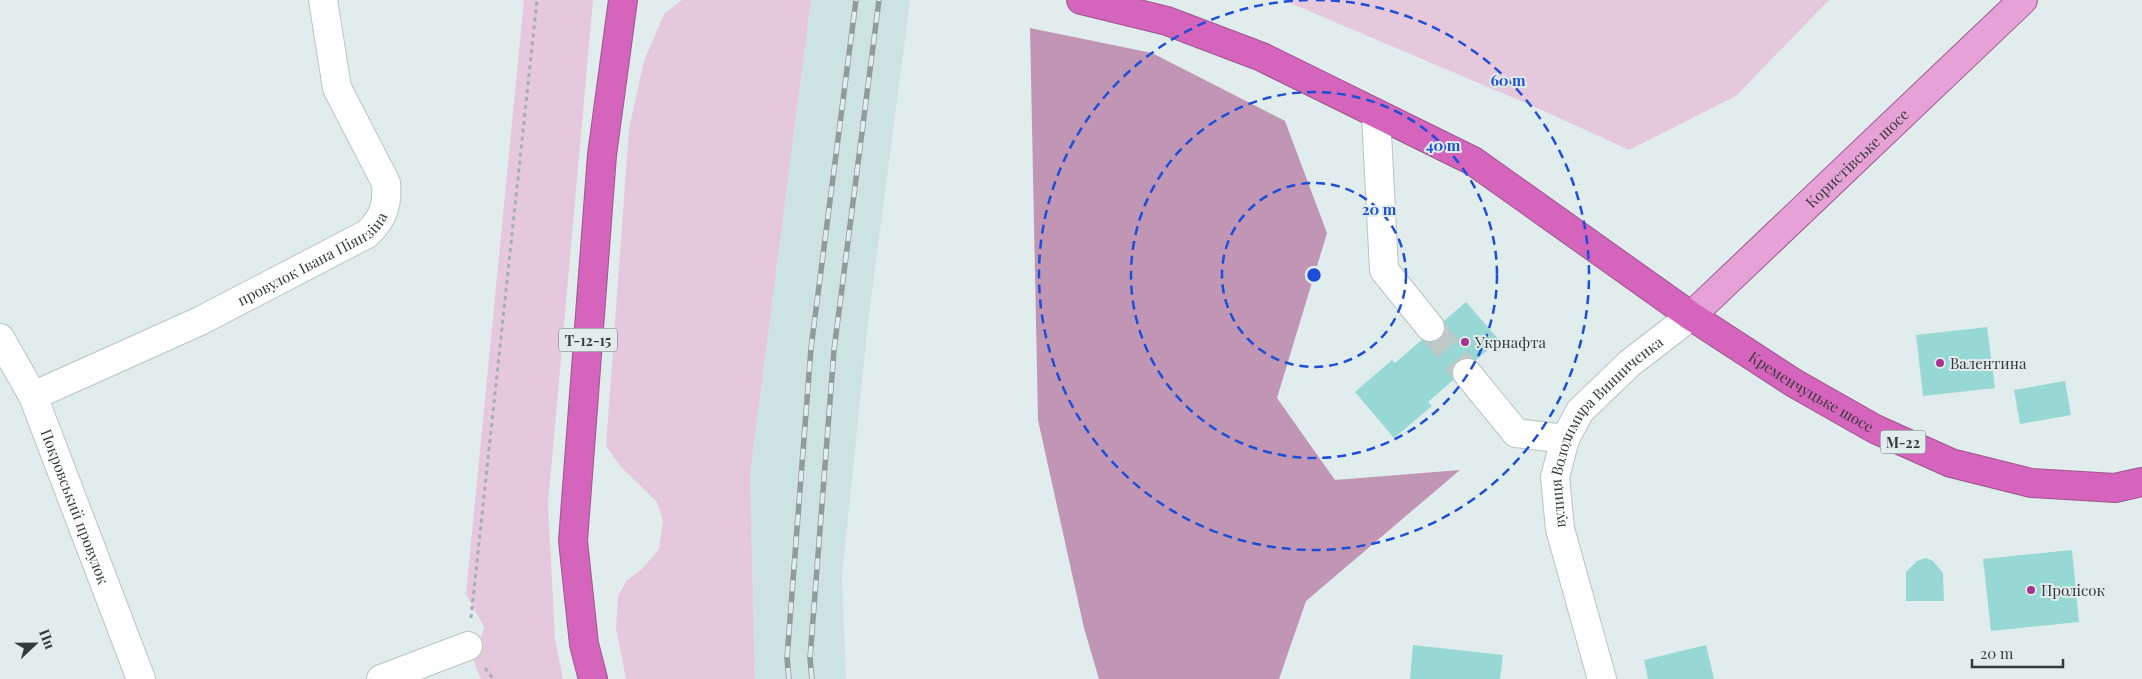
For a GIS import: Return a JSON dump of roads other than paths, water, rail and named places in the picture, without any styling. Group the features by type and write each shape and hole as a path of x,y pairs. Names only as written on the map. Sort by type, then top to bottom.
{"highway":[{"name":"Т-12-15","path":"594,679 584,644 573,541 602,155 624,0"},
{"name":"Кременчуцьке шосе","path":"1081,0 1167,21 1262,57 1473,161 1691,316 1794,382 1875,430 1951,463 2031,483 2115,488 2142,482"}],"main road":[{"name":"Користівське шосе","path":"1691,316 2023,0"}],"street":[{"name":"провулок Івана Піянзіна","path":"33,396 200,321 367,234 377,224 384,212 387,197 386,183 337,88 322,0"},
{"path":"1376,114 1384,270 1430,327"},
{"name":"вулиця Володимира Винниченка","path":"1602,679 1560,529 1555,477 1565,438 1580,411 1630,363 1691,316"},
{"name":"Покровський провулок","path":"0,338 33,396 141,679"},
{"path":"1467,373 1516,433 1565,438"},
{"path":"381,679 468,646"}],"tunnel":[{"path":"1430,327 1467,373"}],"railway":[{"path":"789,679 787,658 811,348 856,0"},
{"path":"812,679 810,658 834,350 879,0"}],"place":[{"name":"Укрнафта","path":"1465,342"},
{"name":"Валентина","path":"1940,363"},
{"name":"Пролісок","path":"2031,590"}]}
